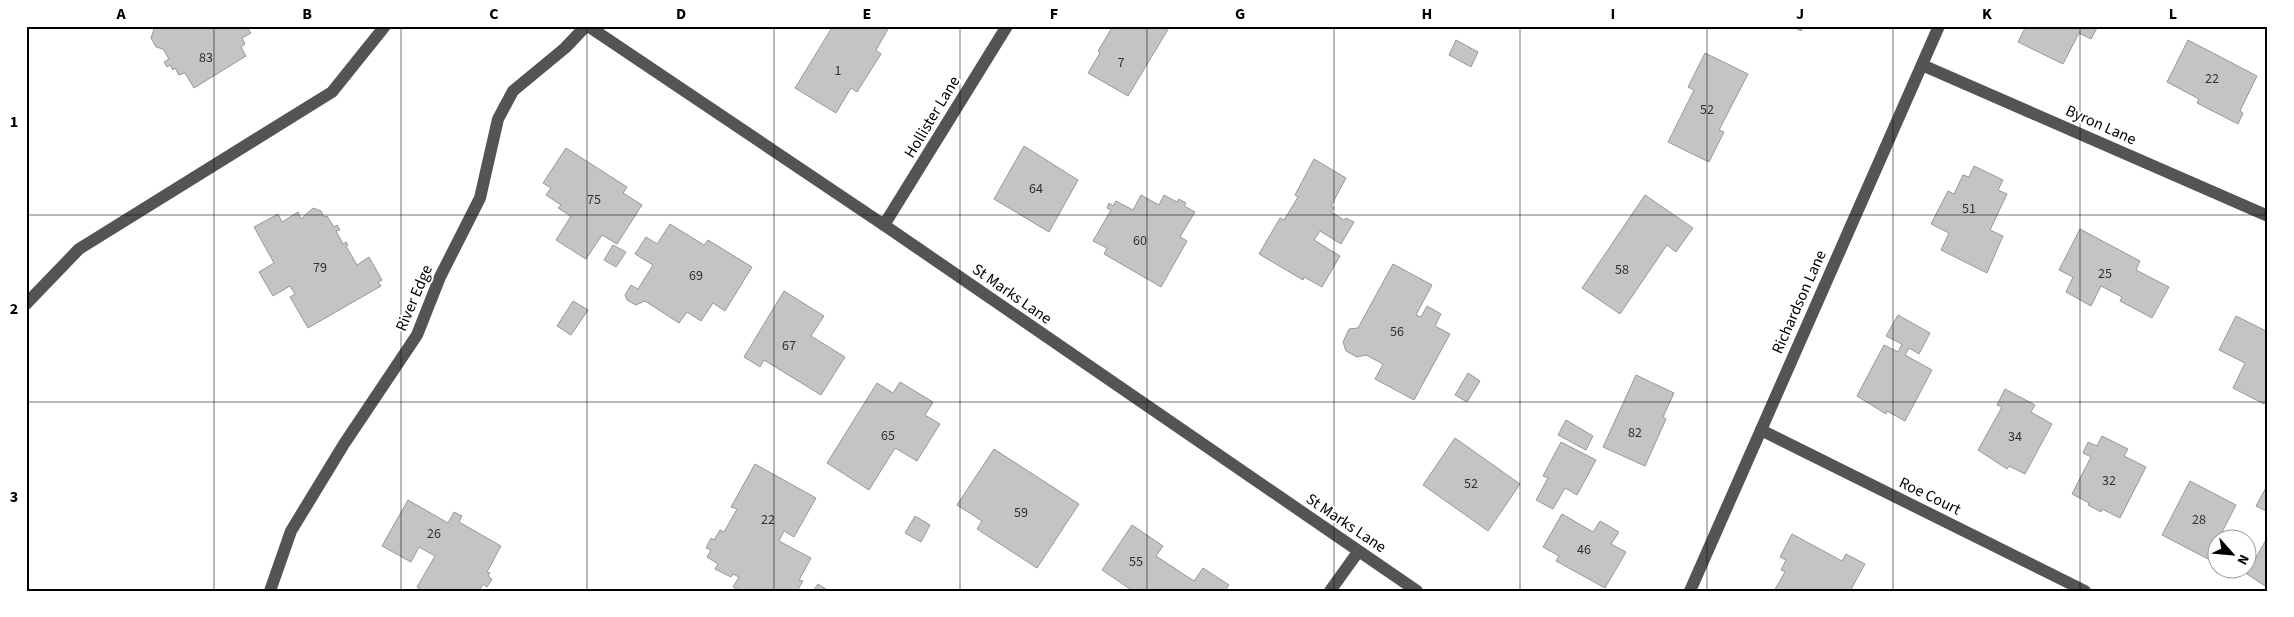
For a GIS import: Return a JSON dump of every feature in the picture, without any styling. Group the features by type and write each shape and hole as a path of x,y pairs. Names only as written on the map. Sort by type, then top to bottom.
{"street":[{"path":"26,304 79,249 332,92 385,26"},
{"name":"St Marks Lane","path":"587,26 884,225 1417,591"},
{"name":"River Edge","path":"270,591 291,531 344,444 418,335 440,276 480,198 498,119 513,91 565,48 587,26"},
{"name":"Hollister Lane","path":"884,225 1007,26"},
{"name":"Richardson Lane","path":"1690,591 1939,26"},
{"name":"Byron Lane","path":"1922,65 2268,216"},
{"name":"Roe Court","path":"1761,430 2085,591"},
{"path":"1330,591 1358,552"}],"building":[{"path":"152,26 246,26 251,33 242,38 245,44 241,47 246,56 194,88 185,73 179,75 175,68 173,70 170,65 167,67 164,62 169,59 163,49 156,47 151,38 154,29"},
{"path":"833,26 885,26 888,29 876,50 881,54 857,92 851,88 836,113 795,88"},
{"path":"1113,26 1170,26 1128,96 1088,73 1100,53 1098,51"},
{"path":"1791,26 1803,26 1801,31"},
{"path":"2026,26 2098,26 2091,39 2079,33 2063,64 2018,42"},
{"path":"1456,40 1478,52 1471,67 1449,55"},
{"path":"2188,40 2257,76 2240,111 2243,113 2238,124 2197,103 2199,99 2167,82"},
{"path":"1705,53 1748,74 1719,130 1724,132 1709,162 1668,142 1694,90 1688,87"},
{"path":"1024,146 1078,180 1049,232 994,199"},
{"path":"566,148 627,187 623,193 642,205 617,244 602,235 586,259 556,240 571,216 558,208 561,205 546,195 551,188 543,183"},
{"path":"1314,159 1346,178 1331,206 1334,208 1331,212 1344,220 1346,218 1354,222 1341,244 1320,231 1314,240 1340,256 1322,287 1304,277 1303,280 1259,254 1280,218 1284,220 1298,197 1295,195"},
{"path":"1974,166 2003,180 1998,190 2007,194 1990,230 2003,236 1987,273 1941,250 1949,233 1931,224 1948,191 1954,194 1963,175 1969,177"},
{"path":"1141,195 1159,205 1164,195 1177,202 1179,199 1186,203 1184,206 1195,212 1180,237 1187,241 1161,287 1104,254 1107,248 1093,241 1111,210 1107,208 1109,203 1113,206 1116,201 1133,210"},
{"path":"1645,195 1693,228 1676,252 1667,245 1620,314 1582,288"},
{"path":"313,208 321,211 324,217 327,216 334,227 337,225 340,230 336,231 343,244 346,242 348,245 346,246 357,265 369,257 382,280 378,282 381,286 308,328 290,297 295,294 290,286 273,296 259,272 274,263 254,227 278,214 282,222 298,212 301,219"},
{"path":"670,224 704,245 708,240 752,267 725,311 713,303 701,321 687,312 679,323 645,301 636,305 627,300 625,295 631,285 638,289 653,265 635,254 646,237 657,244"},
{"path":"2080,229 2140,261 2136,270 2169,287 2152,318 2120,301 2122,297 2101,286 2091,306 2066,292 2073,277 2059,270"},
{"path":"613,245 626,252 616,267 604,260"},
{"path":"1393,264 1432,285 1416,315 1421,317 1427,306 1441,314 1435,326 1450,334 1414,400 1375,379 1383,364 1366,355 1357,357 1346,351 1343,342 1349,329 1358,328"},
{"path":"784,291 824,316 811,336 845,357 821,395 764,360 760,367 744,357"},
{"path":"573,301 588,310 571,335 557,326"},
{"path":"1898,315 1930,333 1919,354 1909,348 1905,355 1932,370 1905,421 1887,411 1886,414 1857,396 1884,345 1898,352 1902,344 1886,336"},
{"path":"2236,316 2268,332 2268,397 2264,404 2233,388 2245,363 2219,350"},
{"path":"1468,373 1480,381 1467,402 1455,395"},
{"path":"1636,375 1674,393 1663,417 1666,419 1645,466 1603,447"},
{"path":"900,382 933,402 925,415 940,424 917,461 895,448 869,490 827,463 877,383 893,393"},
{"path":"2005,389 2035,405 2031,412 2052,424 2025,474 2009,466 2007,469 1978,450 2002,407 1997,405"},
{"path":"1566,420 1593,436 1586,450 1558,435"},
{"path":"2102,436 2128,449 2124,456 2146,467 2120,518 2102,509 2101,512 2072,494 2091,457 2083,453 2088,442 2097,446"},
{"path":"1455,438 1520,484 1488,531 1423,485"},
{"path":"1561,442 1596,460 1577,495 1565,488 1553,509 1536,500 1548,478 1543,476"},
{"path":"994,449 1079,504 1037,568 977,529 982,521 957,505"},
{"path":"755,464 816,498 794,537 784,531 779,541 811,558 799,580 803,581 797,591 741,591 733,587 739,577 733,574 731,577 715,569 718,564 707,557 711,550 706,548 711,538 714,540 720,530 724,532 737,509 731,507"},
{"path":"2190,481 2236,505 2223,530 2206,530 2206,558 2162,535"},
{"path":"2268,484 2268,512 2256,506"},
{"path":"408,500 448,523 454,512 462,516 459,522 501,546 487,572 490,573 488,576 492,579 487,587 483,584 479,591 423,591 417,587 435,556 419,547 411,562 382,546"},
{"path":"1562,514 1593,532 1600,521 1619,532 1611,544 1626,552 1605,588 1556,561 1559,556 1543,547"},
{"path":"915,516 930,525 921,542 905,533"},
{"path":"1132,525 1163,546 1156,556 1194,581 1203,568 1229,585 1225,591 1133,591 1102,570"},
{"path":"1792,534 1842,561 1846,554 1865,564 1850,591 1774,591 1785,572 1781,570 1786,560 1780,557"},
{"path":"2268,536 2268,588 2256,580 2256,558"},
{"path":"818,584 829,591 813,591"}]}
